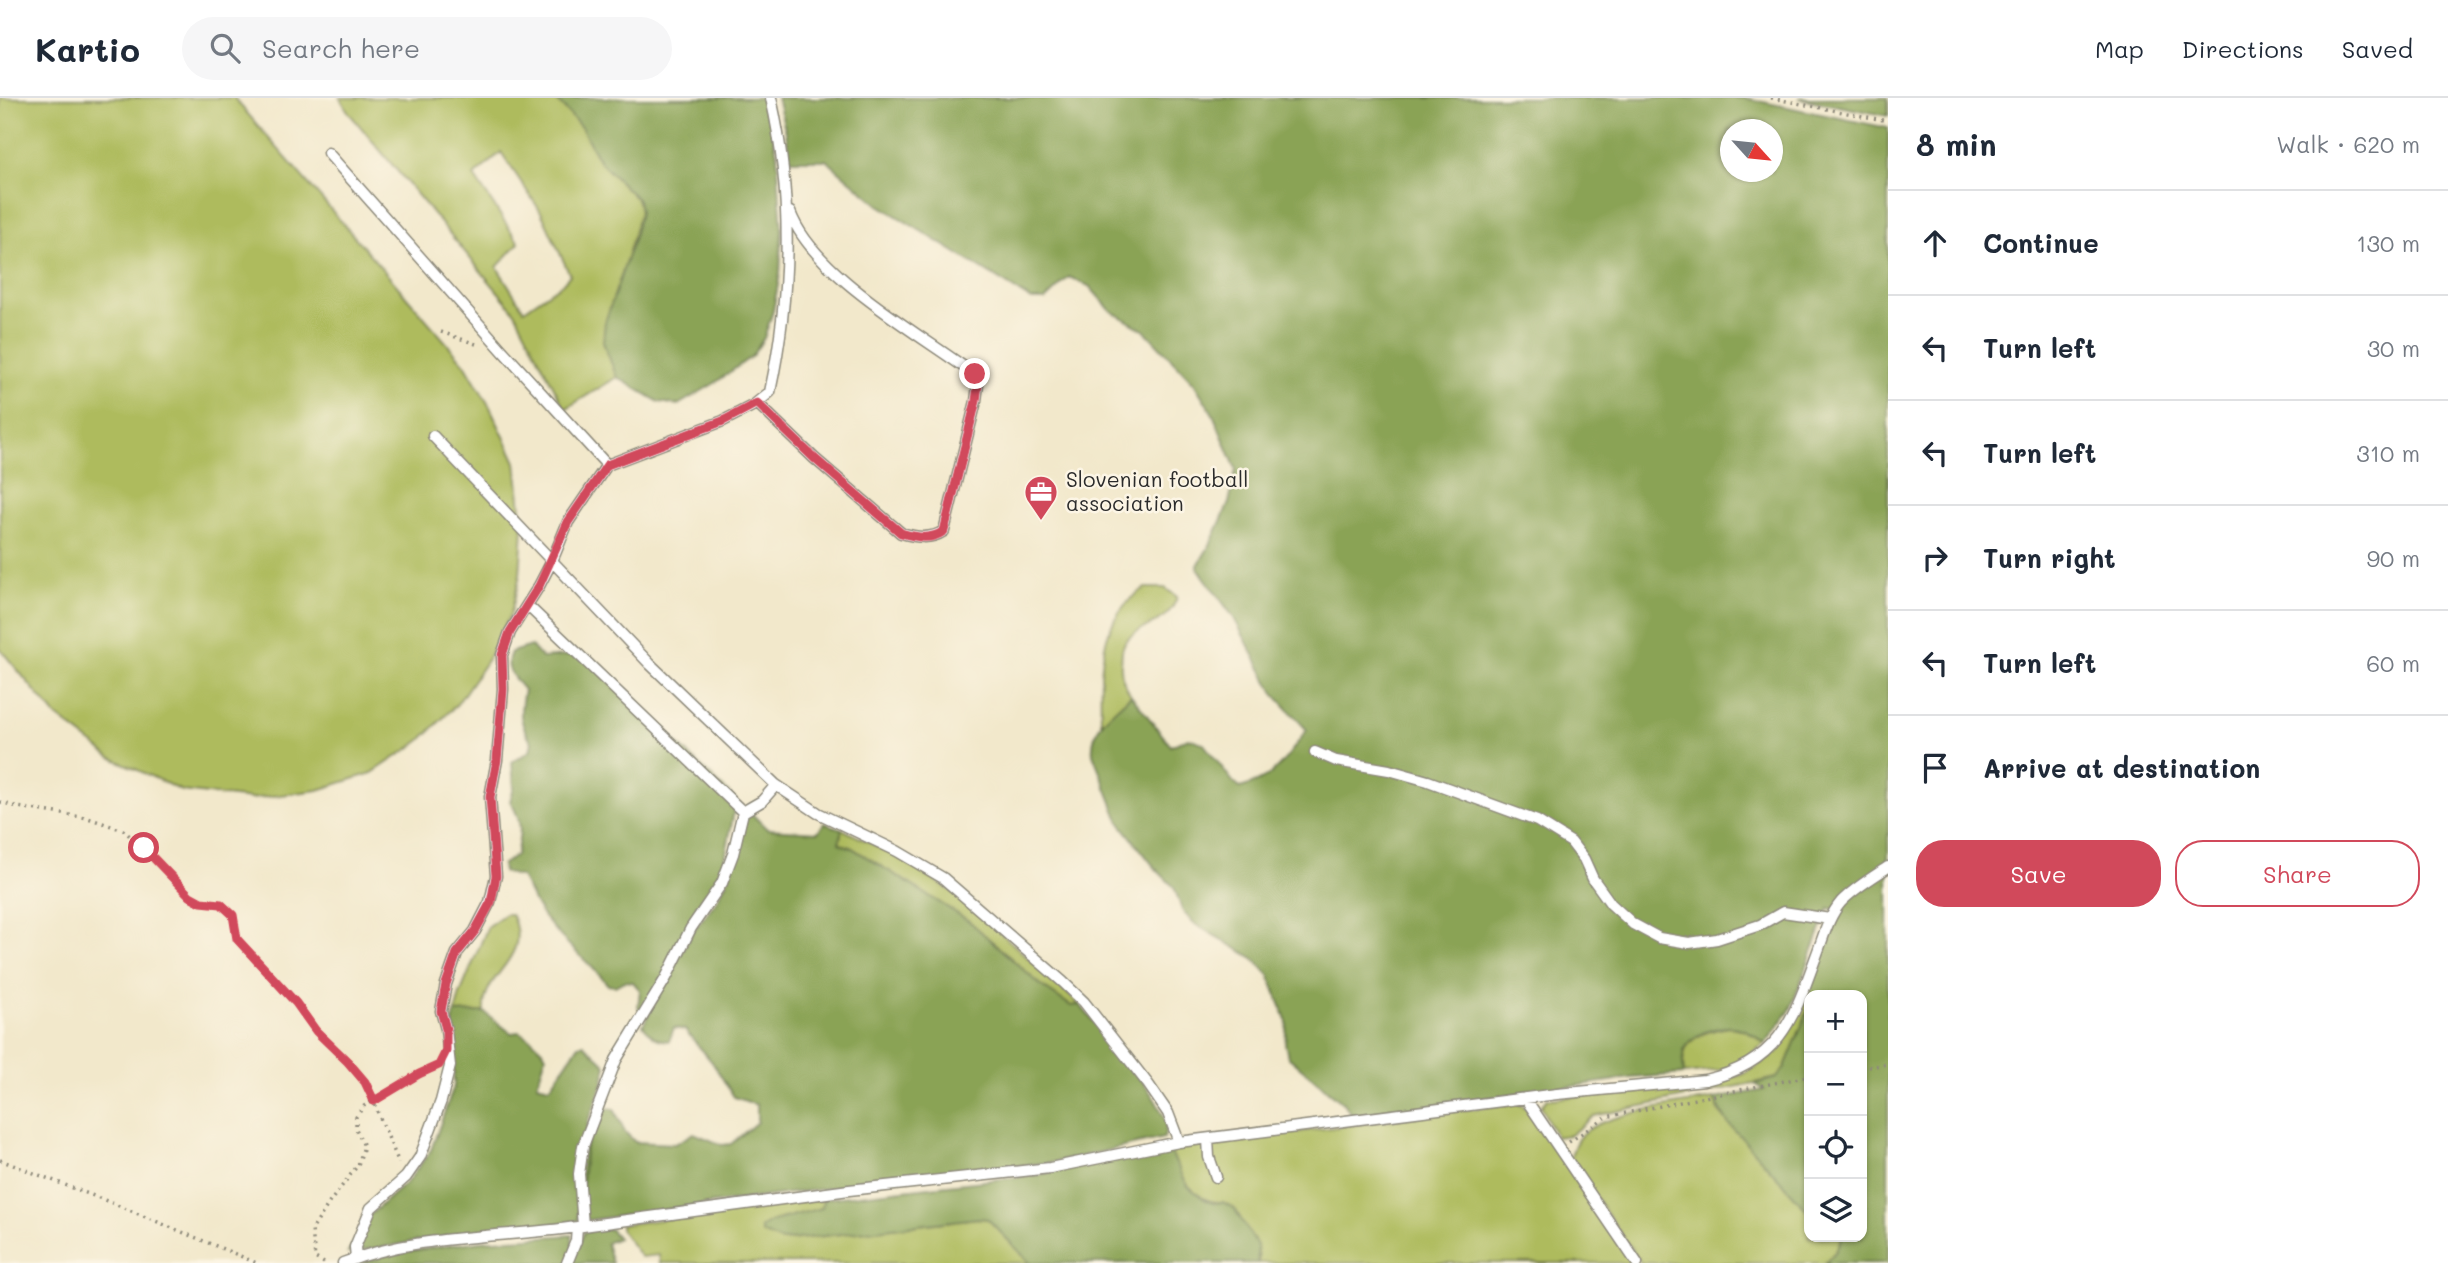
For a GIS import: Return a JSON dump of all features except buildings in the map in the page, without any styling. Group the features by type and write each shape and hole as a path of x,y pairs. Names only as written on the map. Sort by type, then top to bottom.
{"lane":[{"path":"356,1258 355,1247 371,1208 406,1177 420,1157 430,1135 450,1066 441,1011 446,984 457,953 475,931 491,902 496,876 490,797 499,748 502,655 510,632 552,561 568,522 607,465 723,421 757,403 771,392 784,313 787,205 781,142 771,98"},
{"path":"328,153 607,465"},
{"path":"757,403 814,458 901,533 919,538 937,536 944,531 976,401 978,385 975,374 864,296 839,275 795,227 787,205"},
{"path":"433,436 650,664 776,785 818,813 897,851 943,878 1063,982 1084,1002 1149,1084 1168,1113 1180,1142"},
{"path":"527,605 743,812"},
{"path":"1315,752 1336,761 1428,781 1537,821 1571,842 1611,904 1633,924 1659,938 1689,943 1717,939 1760,925 1783,912 1830,919"},
{"path":"743,812 762,801 776,785"},
{"path":"567,1263 580,1226 579,1174 583,1146 616,1060 666,978 691,928 722,883 733,854 743,812"},
{"path":"343,1263 424,1244 1050,1168 1180,1142 1525,1098 1705,1080 1734,1071 1760,1057 1778,1041 1791,1019 1830,919 1841,902 1888,867"},
{"path":"1525,1098 1637,1263"},
{"path":"1208,1139 1209,1157 1216,1177"}],"path":[{"path":"1771,98 1888,121"},
{"path":"441,332 502,350"},
{"path":"0,802 88,818 123,830 190,896 201,902 221,904 233,915 237,939 296,1003 316,1031 365,1082 406,1177"},
{"path":"322,1262 316,1258 313,1230 329,1203 358,1165 364,1146 356,1129 356,1117 364,1105 439,1065 442,1058"},
{"path":"1867,1067 1888,1064"},
{"path":"1559,1150 1606,1118 1804,1077"},
{"path":"0,1160 107,1200 257,1263"},
{"path":"312,1263 322,1262"}],"green space":[{"path":"0,98 234,98 465,364 490,407 516,462 523,527 520,575 511,613 488,659 457,704 420,741 372,773 318,790 251,799 182,791 110,757 55,715 0,649"},
{"path":"340,98 555,98 581,127 600,162 638,200 640,212 603,342 617,377 565,409 515,312 349,113","holes":["501,152 541,212 570,275 563,283 524,310 497,267 519,243 474,176"]},
{"path":"555,98 766,98 777,154 782,230 780,274 773,311 764,338 752,356 678,405 659,402 617,377 603,342 605,322 632,244 640,212 638,200 600,162 581,127"},
{"path":"777,98 1744,98 1888,128 1888,1263 1825,1263 1840,1242 1867,1242 1867,990 1808,990 1839,910 1829,908 1790,1010 1765,1044 1739,1028 1714,1029 1698,1036 1684,1050 1684,1074 1631,1078 1353,1117 1345,1105 1288,1057 1285,1043 1287,1022 1269,975 1253,958 1193,923 1182,910 1174,887 1156,869 1120,823 1093,754 1093,744 1099,728 1131,695 1171,746 1188,738 1203,743 1240,788 1271,773 1307,730 1275,695 1234,618 1197,567 1229,503 1236,469 1213,414 1194,383 1145,331 1111,311 1089,286 1069,277 1045,300 1032,300 879,205 826,160 790,160"},
{"path":"1799,98 1888,98 1888,116"},
{"path":"1145,588 1165,588 1177,597 1166,615 1127,640 1122,651 1121,673 1131,695 1101,723 1102,666 1110,630 1129,600"},
{"path":"531,646 542,658 578,655 588,657 736,800 723,870 642,1015 638,1007 640,990 633,982 608,985 550,925 521,877 503,872 502,865 516,855 520,833 519,821 510,801 514,788 512,762 530,751 532,742 521,718 524,690 508,663 511,652"},
{"path":"749,811 767,829 818,832 824,823 842,829 839,843 852,848 969,921 1043,987 1071,1006 1080,1005 1137,1074 1157,1103 1166,1122 1164,1138 1055,1162 949,1172 589,1220 585,1217 582,1178 586,1146 601,1108 614,1109 625,1132 635,1142 675,1144 694,1133 722,1145 731,1144 757,1122 757,1105 734,1097 712,1062 685,1030 674,1028 669,1041 654,1037 643,1025 693,931 725,885"},
{"path":"842,829 893,854 961,897 1080,1005 1071,1006 1043,987 969,921 852,848 839,843"},
{"path":"505,914 511,914 516,930 516,943 512,955 490,986 485,998 484,1012 455,1013 488,926"},
{"path":"1804,1001 1804,1020 1785,1067 1777,1078 1594,1116 1570,1135 1556,1137 1541,1106 1547,1099 1707,1085 1744,1074 1771,1057 1787,1037"},
{"path":"484,1012 511,1033 519,1032 543,1050 546,1056 537,1084 550,1087 579,1045 584,1044 606,1065 603,1084 588,1122 578,1221 484,1230 348,1253 369,1216 408,1181 431,1150 454,1086 452,1026 455,1013"},
{"path":"1804,1020 1804,1207 1727,1122 1714,1099 1764,1090 1755,1084 1777,1078 1785,1067"},
{"path":"1729,1027 1747,1030 1765,1044 1726,1070 1684,1074 1683,1062 1688,1045 1701,1035"},
{"path":"1714,1099 1719,1112 1804,1206 1804,1242 1840,1242 1836,1251 1825,1263 1641,1263 1570,1160 1581,1135 1592,1127 1644,1111"},
{"path":"1517,1103 1525,1107 1533,1117 1633,1263 1258,1263 1259,1256 1223,1202 1212,1201 1195,1193 1177,1168 1169,1149"},
{"path":"1169,1149 1188,1186 1204,1199 1213,1203 1223,1202 1234,1208 1257,1245 1258,1263 1030,1263 988,1219 978,1218 781,1241 761,1233 761,1227 773,1221 822,1208 823,1199 1037,1175"},
{"path":"823,1199 823,1208 773,1221 782,1241 978,1218 988,1219 1030,1263 660,1263 659,1255 641,1257 620,1229 620,1225 626,1224"},
{"path":"598,1228 610,1229 618,1238 606,1243 612,1263 358,1263 396,1253 480,1241 572,1235 573,1247 577,1248 584,1232"}],"place":[{"name":"Slovenian football association","path":"1041,522"}],"route":[{"path":"144,848 190,896 201,902 221,904 233,915 237,939 296,1003 316,1031 365,1082 374,1101 439,1065 446,1051 446,1029 441,1011 446,984 457,953 475,931 491,902 496,876 490,797 497,760 503,689 502,655 510,632 539,586 568,522 607,465 723,421 757,403 814,458 901,533 919,538 937,536 944,531 976,401 978,385 975,374"}]}
